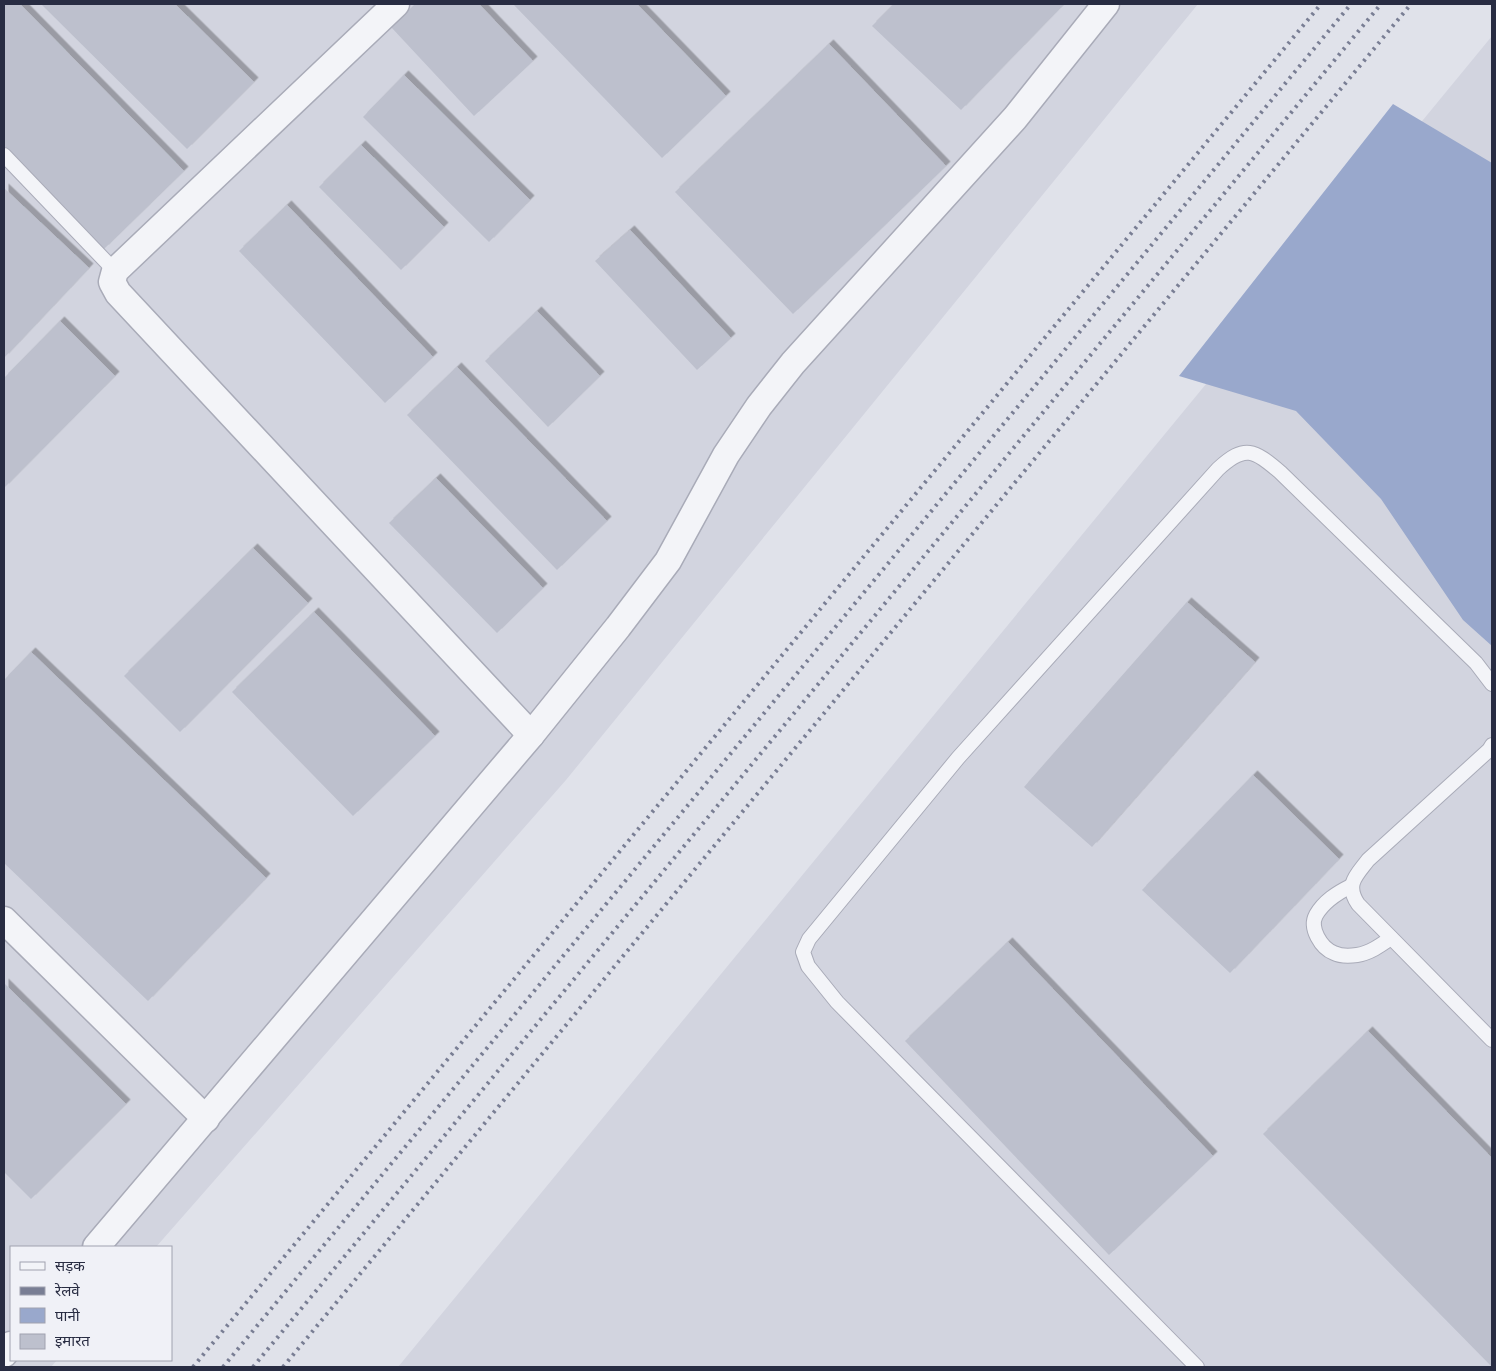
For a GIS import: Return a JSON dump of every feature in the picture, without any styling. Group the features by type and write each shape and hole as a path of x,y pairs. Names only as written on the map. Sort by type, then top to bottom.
{"street":[{"path":"396,4 115,271 112,282 118,293 532,735"},
{"path":"97,1246 532,735 618,627 668,561 726,455 759,406 793,363 1015,118 1106,4"},
{"path":"4,920 206,1119"}],"lane":[{"path":"4,154 115,271"},
{"path":"1197,1367 836,1002 808,966 803,952 808,939 958,758 1218,469 1230,458 1241,452 1256,454 1280,472 1476,663 1492,684"},
{"path":"1492,745 1489,750 1368,860 1356,875 1351,886 1352,895 1358,904 1492,1040"},
{"path":"1351,886 1335,894 1315,916 1314,926 1318,938 1325,948 1334,954 1358,954 1373,950 1392,938"},
{"path":"4,1360 9,1367"}],"shaded area":[{"path":"4,4 1198,4 566,780 157,1246 10,1246 10,1361 56,1361 51,1367 4,1367"},
{"path":"1492,36 1492,1367 398,1367"}],"water":[{"path":"1393,104 1492,163 1492,646 1463,620 1381,499 1296,411 1179,376"}],"building":[{"path":"4,4 20,4 184,171 104,249 4,146"},
{"path":"41,4 175,4 254,82 187,149"},
{"path":"416,4 479,4 533,61 474,116 391,27"},
{"path":"513,4 637,4 726,96 662,158"},
{"path":"894,4 1064,4 961,110 872,26"},
{"path":"829,44 946,166 793,314 675,192"},
{"path":"404,75 530,200 489,242 363,117"},
{"path":"361,145 444,227 401,270 319,187"},
{"path":"4,188 89,268 4,358"},
{"path":"287,205 433,357 385,403 239,251"},
{"path":"630,230 731,338 697,370 595,261"},
{"path":"537,311 600,376 548,427 485,361"},
{"path":"60,321 115,376 4,488 4,378"},
{"path":"457,367 607,521 557,570 407,415"},
{"path":"436,478 543,588 497,633 389,523"},
{"path":"253,548 308,603 180,732 124,676"},
{"path":"1187,602 1255,662 1092,847 1024,787"},
{"path":"314,612 435,736 353,816 232,692"},
{"path":"31,652 266,878 148,1001 4,863 4,680"},
{"path":"1253,775 1339,859 1230,973 1142,890"},
{"path":"1008,942 1213,1156 1109,1255 905,1041"},
{"path":"4,983 126,1104 31,1199 4,1172"},
{"path":"1368,1031 1492,1158 1492,1367 1263,1134"}],"railway":[{"path":"193,1367 1321,4"},
{"path":"223,1367 1351,4"},
{"path":"253,1367 1381,4"},
{"path":"283,1367 1411,4"}]}
